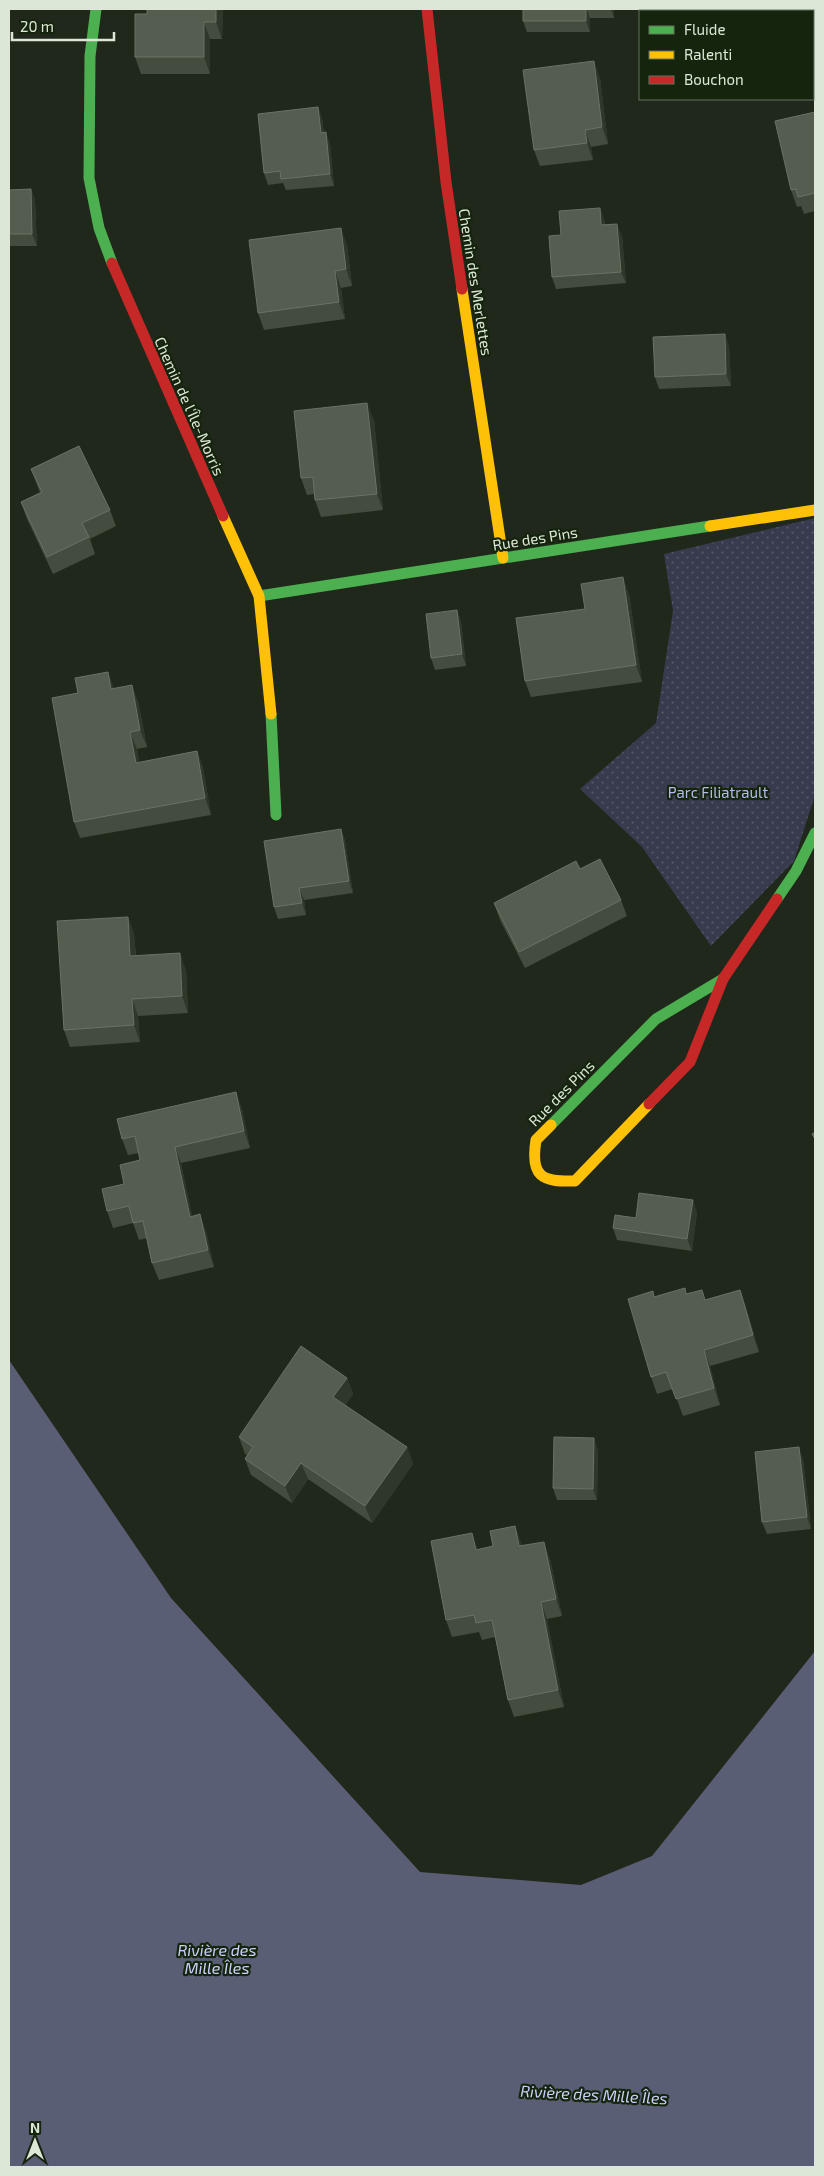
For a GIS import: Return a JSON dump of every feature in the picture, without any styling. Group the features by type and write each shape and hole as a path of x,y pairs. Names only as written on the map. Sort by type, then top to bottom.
{"street":[{"name":"Chemin de l'Île-Morris","path":"96,9 90,56 88,178 99,228 121,288 259,596 271,716 276,815"},
{"name":"Chemin des Merlettes","path":"427,9 446,182 503,558"},
{"name":"Rue des Pins","path":"259,596 815,510"},
{"name":"Rue des Pins","path":"723,979 656,1019 536,1140 532,1156 538,1171 550,1180 575,1181 690,1062 723,979 796,871 815,833"}],"green space":[{"path":"815,9 815,65 814,10 737,10"},
{"name":"Parc Filiatrault","path":"815,518 815,795 794,861 711,946 642,847 580,789 656,723 673,611 664,554"}],"water":[{"name":"Rivière des Mille Îles","path":"9,1360 171,1598 420,1872 581,1885 652,1856 815,1651 815,2167 9,2167"}],"building":[{"path":"147,9 216,9 216,22 204,22 204,57 135,57 135,14 147,14"},
{"path":"523,9 586,9 586,21 523,21"},
{"path":"594,61 602,127 585,130 587,143 534,150 523,70"},
{"path":"318,107 321,133 326,132 330,174 281,179 280,171 264,173 258,114"},
{"path":"815,112 815,193 798,197 796,189 791,190 775,121"},
{"path":"31,189 32,234 9,234 9,190"},
{"path":"600,208 601,225 617,224 621,272 552,277 549,236 561,235 559,211"},
{"path":"341,228 346,269 335,271 339,302 258,313 249,240"},
{"path":"725,334 726,374 655,377 653,337"},
{"path":"367,403 377,494 315,500 313,477 301,478 294,411"},
{"path":"79,446 110,510 82,523 89,537 47,557 21,502 42,492 31,469"},
{"path":"623,577 636,665 525,681 516,618 585,609 581,584"},
{"path":"457,610 462,654 431,658 426,614"},
{"path":"108,672 111,689 132,685 140,730 130,732 136,763 197,751 205,798 74,822 52,698 78,693 75,678"},
{"path":"341,829 349,881 299,888 302,903 274,907 264,841"},
{"path":"600,859 621,900 519,952 494,903 576,861 580,869"},
{"path":"128,917 130,956 180,953 182,996 132,999 134,1025 64,1030 57,921"},
{"path":"236,1092 244,1131 175,1147 190,1217 200,1214 208,1250 152,1263 143,1221 133,1223 129,1206 107,1211 102,1189 124,1184 120,1165 140,1160 135,1136 122,1139 117,1119"},
{"path":"639,1193 693,1200 687,1239 613,1228 615,1215 636,1218"},
{"path":"685,1288 686,1294 702,1290 705,1300 740,1290 753,1335 704,1350 714,1388 676,1399 666,1372 651,1377 628,1299 653,1291 654,1297"},
{"path":"301,1346 347,1378 333,1397 407,1447 365,1506 301,1463 285,1486 245,1459 253,1447 239,1437"},
{"path":"554,1437 594,1438 593,1489 553,1488"},
{"path":"799,1447 807,1517 762,1522 755,1452"},
{"path":"515,1526 519,1546 544,1542 556,1599 541,1602 558,1690 508,1700 492,1620 476,1623 474,1615 446,1620 431,1541 472,1533 476,1550 493,1546 490,1531"}],"traffic: fast":[{"path":"96,9 90,56 89,178 99,228 112,263"},
{"path":"259,596 710,526"},
{"path":"271,714 276,815"},
{"path":"777,899 796,871 815,833"},
{"path":"551,1125 656,1019 723,979"}],"traffic: slow":[{"path":"462,289 503,558"},
{"path":"710,526 815,510"},
{"path":"223,516 259,596 271,714"},
{"path":"551,1125 536,1140 535,1162 537,1169 541,1175 547,1178 575,1181 649,1104"}],"traffic: jam":[{"path":"427,9 446,182 462,289"},
{"path":"112,263 223,516"},
{"path":"649,1104 690,1062 723,979 777,899"}]}
